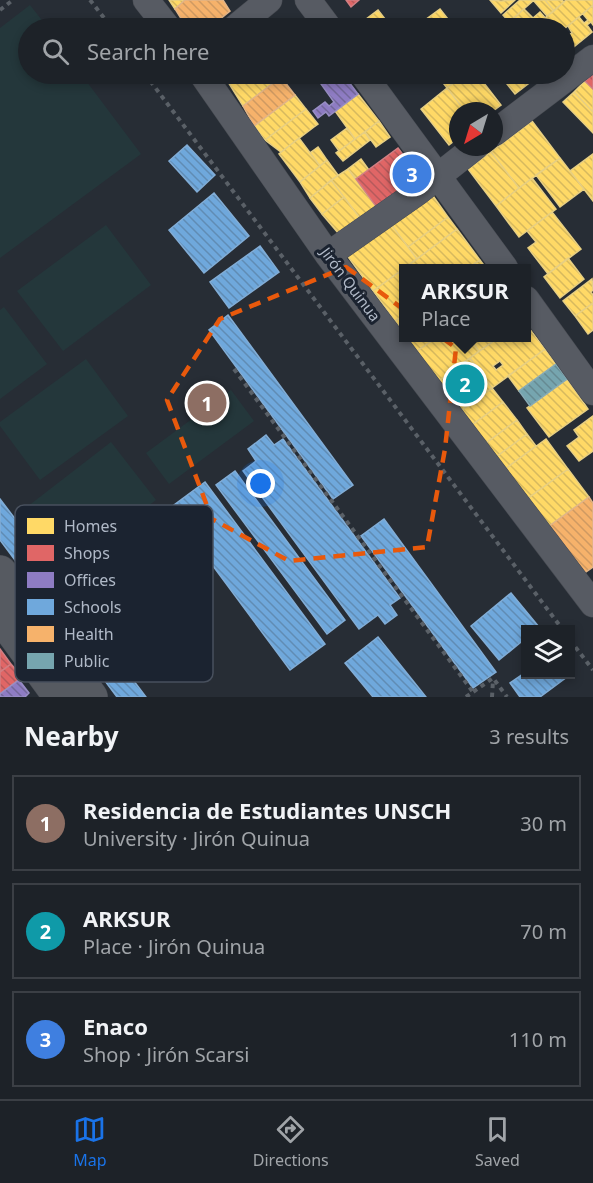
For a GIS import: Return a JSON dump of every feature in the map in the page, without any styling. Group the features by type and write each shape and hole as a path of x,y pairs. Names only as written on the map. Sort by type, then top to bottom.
{"street":[{"path":"146,0 160,18"},
{"path":"247,18 269,0"},
{"path":"308,0 322,18"},
{"path":"575,72 593,58"},
{"name":"Jirón Quinua","path":"209,84 328,255 593,604"},
{"path":"370,84 502,264"},
{"path":"503,126 559,84"},
{"path":"328,255 418,192 463,156"},
{"path":"531,306 593,392"},
{"path":"0,572 15,593"},
{"path":"0,615 15,636"},
{"path":"49,682 60,697"},
{"path":"80,682 91,697"}],"path":[{"path":"0,10 13,0"},
{"path":"90,0 104,18"},
{"path":"152,84 558,625"},
{"path":"234,369 472,692"},
{"path":"575,647 593,670"},
{"path":"466,697 493,678"},
{"path":"492,697 493,678"},
{"path":"493,678 507,697"}],"highlighted area":[{"path":"346,267 456,348 445,449 427,547 289,561 212,519 167,400 220,319"}],"green space":[{"path":"30,5 40,18 18,18 18,84 88,84 141,154 0,258 0,28"},
{"path":"106,225 151,285 63,351 17,291"},
{"path":"4,307 47,364 0,399 0,310"},
{"path":"86,359 128,416 40,480 0,426 0,422"},
{"path":"231,390 254,421 169,484 146,453"},
{"path":"111,442 156,500 149,505 29,505"}],"building: Homes":[{"path":"169,0 185,0 175,9"},
{"path":"490,0 501,1 515,0 501,13"},
{"path":"520,0 534,0 514,18 506,18 503,15"},
{"path":"533,0 545,0 554,11 547,16"},
{"path":"545,0 562,0 564,2 554,11"},
{"path":"566,0 593,0 593,5 575,20 575,18 545,18"},
{"path":"593,5 593,25 591,22 587,25 592,32 575,46 575,20 579,17 584,23 588,20 583,14"},
{"path":"440,9 447,18 428,18"},
{"path":"524,9 533,18 514,18"},
{"path":"378,10 384,18 368,18"},
{"path":"540,12 545,18 533,18"},
{"path":"585,81 593,89 593,112 574,92"},
{"path":"229,84 272,84 243,106"},
{"path":"452,84 485,84 499,102 458,102 447,88"},
{"path":"507,84 528,84 515,94"},
{"path":"447,88 458,102 449,102 449,145 421,109"},
{"path":"574,92 593,112 593,133 563,102"},
{"path":"358,94 379,121 355,139 335,111"},
{"path":"295,95 306,109 265,140 254,126"},
{"path":"306,109 318,124 281,152 265,140"},
{"path":"379,121 390,137 376,147 365,132"},
{"path":"532,121 560,158 519,188 494,156 503,156 503,143"},
{"path":"347,128 355,139 339,151 331,140"},
{"path":"365,132 370,140 343,161 336,153"},
{"path":"299,138 320,166 300,182 279,154"},
{"path":"318,147 327,160 320,166 310,153"},
{"path":"593,154 593,201 570,171"},
{"path":"486,156 494,156 519,188 496,206 468,169"},
{"path":"560,158 584,189 560,207 536,175"},
{"path":"361,159 369,170 356,179 348,169"},
{"path":"327,160 338,175 310,198 300,182"},
{"path":"348,169 378,209 362,221 331,180"},
{"path":"532,178 556,209 519,237 496,206"},
{"path":"331,180 344,197 322,214 310,198"},
{"path":"431,193 448,217 408,247 390,223"},
{"path":"344,197 362,221 339,234 322,214"},
{"path":"552,212 581,249 548,274 528,248 536,242 527,231"},
{"path":"448,217 457,229 417,259 408,247"},
{"path":"390,223 417,259 410,264 399,264 399,272 373,291 346,254"},
{"path":"457,229 480,260 474,264 409,264"},
{"path":"568,258 584,279 560,298 544,277"},
{"path":"399,272 399,318 395,321 373,291"},
{"path":"592,279 593,303 575,316 563,301"},
{"path":"593,303 593,330 588,334 575,316"},
{"path":"531,331 545,349 492,388 470,358 492,342 531,342","holes":["500,361 503,365 496,370 493,366"]},
{"path":"410,342 430,342 417,351"},
{"path":"430,342 472,342 479,351 439,381 417,351"},
{"path":"472,342 492,342 479,351"},
{"path":"545,349 556,364 519,391 508,376"},
{"path":"470,358 492,388 462,410 439,381"},
{"path":"567,379 588,409 549,437 527,408"},
{"path":"492,388 503,402 472,425 462,410"},
{"path":"503,402 517,420 486,443 472,425"},
{"path":"593,416 593,451 579,461 567,446 579,437 574,430"},
{"path":"517,420 527,434 496,457 486,443"},
{"path":"527,434 536,446 505,469 496,457"},
{"path":"546,439 568,469 527,499 505,469"},
{"path":"568,469 589,497 548,527 527,499"}],"building: Shops":[{"path":"346,0 359,0 351,7"},
{"path":"593,74 593,89 585,81"},
{"path":"398,148 420,177 378,209 356,179"},
{"path":"0,649 11,664 0,672"},
{"path":"11,664 15,669 16,682 0,694 0,672"}],"building: Offices":[{"path":"321,84 350,84 358,94 329,116 326,112 318,118 313,111 325,102 329,106 334,102"},
{"path":"16,682 21,682 29,693 25,697 0,697 0,694"}],"building: Schools":[{"path":"187,145 215,175 197,192 169,161"},
{"path":"214,193 249,236 204,273 169,230"},
{"path":"260,246 279,272 229,308 210,282"},
{"path":"228,315 353,485 333,499 209,330"},
{"path":"266,435 274,445 283,439 400,598 390,605 397,615 385,624 378,615 359,629 243,471 256,461 248,449"},
{"path":"235,471 345,620 327,634 216,485"},
{"path":"205,482 325,644 290,670 213,566 213,505 174,505"},
{"path":"0,499 15,519 15,560 0,540"},
{"path":"384,519 496,672 473,688 361,536"},
{"path":"511,593 537,625 521,625 521,642 499,660 471,626"},
{"path":"378,637 426,697 373,697 345,663"},
{"path":"521,675 521,679 564,679 540,697 520,697 510,683"},
{"path":"106,682 135,682 146,697 117,697"}],"building: Health":[{"path":"185,0 223,0 230,11 221,18 181,18 175,9"},
{"path":"272,84 286,84 295,95 254,126 243,106"},
{"path":"589,497 593,503 593,567 583,574 548,527"}],"building: Public":[{"path":"556,364 567,379 530,406 519,391"}],"place":[{"name":"Enaco","path":"412,174"},
{"name":"ARKSUR","path":"465,384"},
{"name":"Residencia de Estudiantes UNSCH","path":"207,403"}]}
